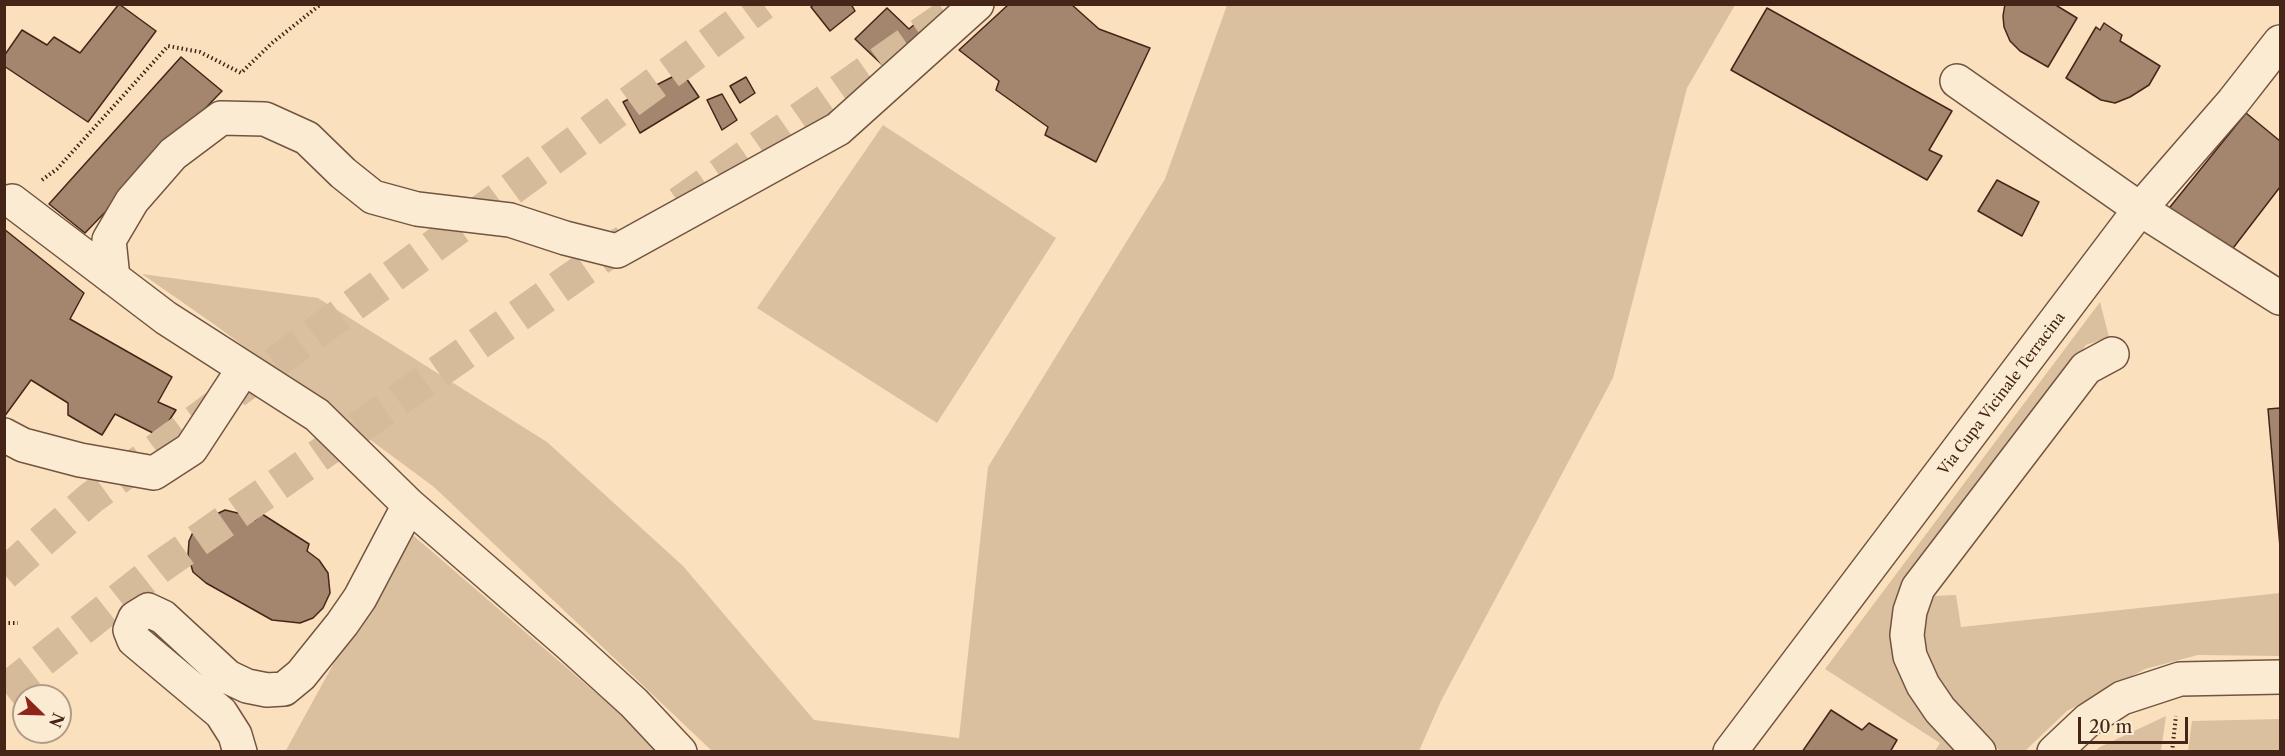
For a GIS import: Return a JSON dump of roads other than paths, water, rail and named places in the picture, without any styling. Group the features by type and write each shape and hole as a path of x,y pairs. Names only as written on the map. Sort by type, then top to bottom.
{"street":[{"path":"113,278 109,240 132,201 173,154 220,118 265,119 307,138 342,173 373,197 417,209 510,220 565,238 617,251 838,129 977,4"},
{"name":"Via Cupa Vicinale Terracina","path":"1730,752 2140,209 2233,102 2280,42"},
{"path":"1957,81 2140,209 2280,298"},
{"path":"12,201 166,318 317,415 409,505 634,703 680,752"},
{"path":"1979,752 1940,710 1923,685 1910,656 1907,635 1910,612 1918,588 2086,368 2112,354"},
{"path":"4,435 23,445 80,460 154,472 191,450 244,368"},
{"path":"240,752 235,735 221,713 134,640 130,630 135,618 148,610 164,617 228,677 247,686 267,690 284,689 301,675 360,598 409,505"},
{"path":"2054,752 2088,720 2122,698 2180,679 2280,677"}],"tunnel":[{"path":"4,574 91,498 763,4"},
{"path":"679,203 951,13"},
{"path":"4,691 160,567 632,236"}]}
